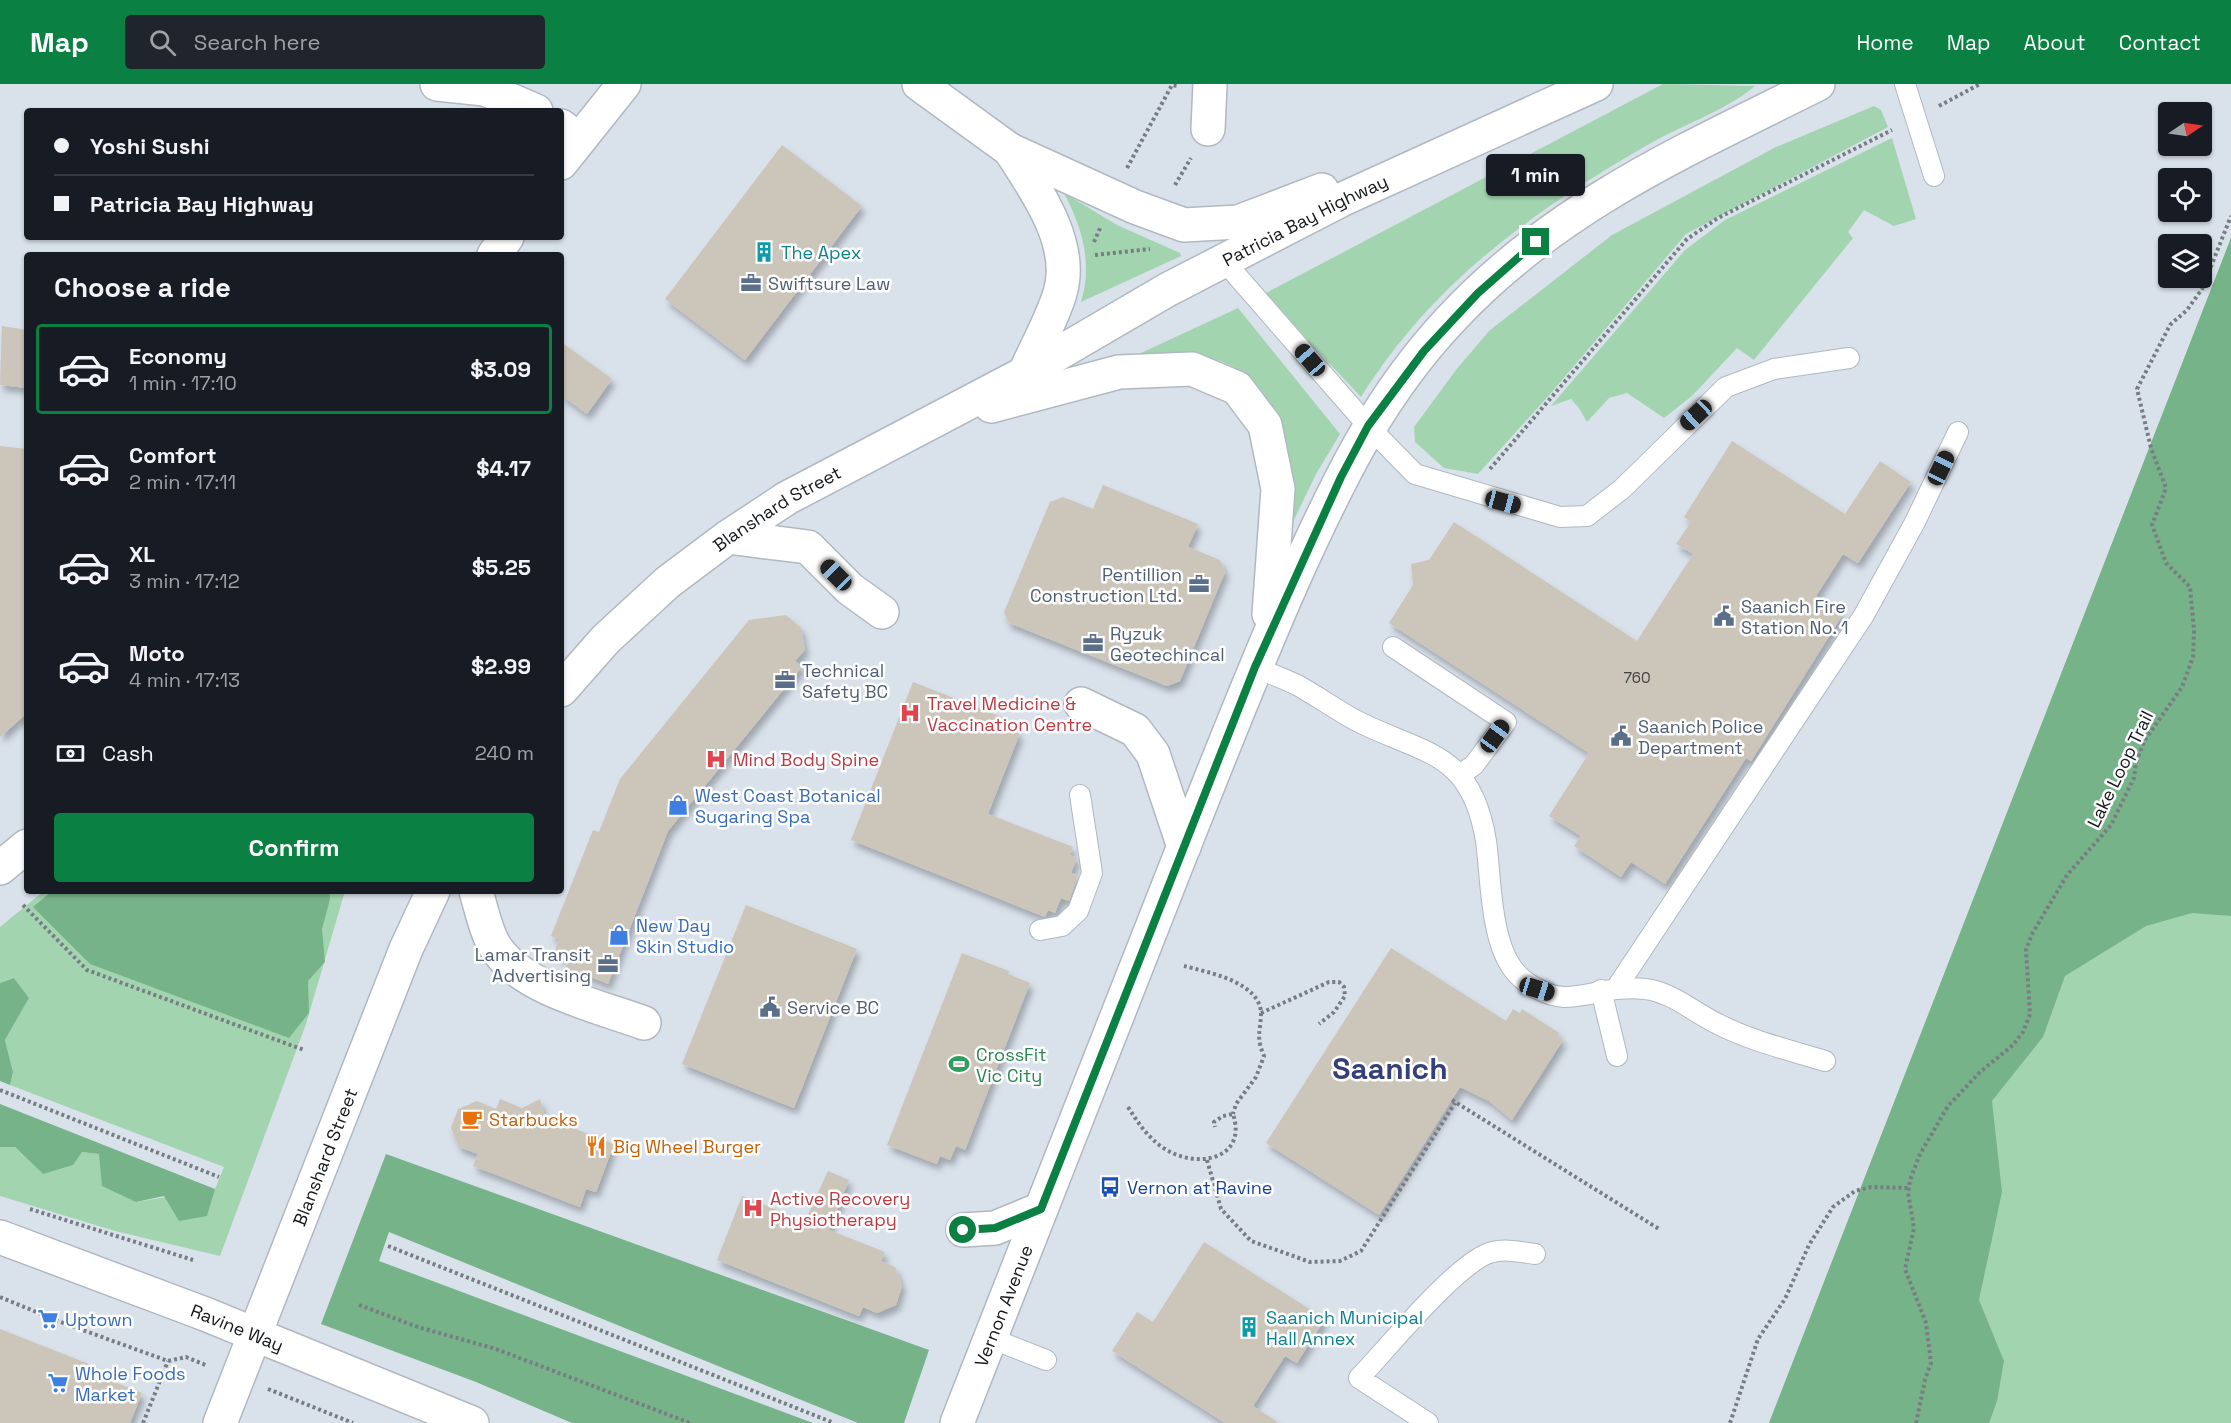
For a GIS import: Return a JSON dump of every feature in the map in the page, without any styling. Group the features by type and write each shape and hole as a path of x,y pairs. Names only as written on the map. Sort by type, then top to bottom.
{"main road":[{"path":"437,84 485,89 529,108"},
{"path":"567,142 624,84"},
{"path":"919,84 1010,150 1135,207 1184,225 1238,222 1592,87"},
{"path":"1208,129 1210,84"},
{"path":"1368,426 1411,367 1449,321 1506,266 1565,219 1665,161 1818,84"},
{"name":"Patricia Bay Highway","path":"1025,373 1167,290 1343,199 1592,87"},
{"path":"1010,150 1050,213 1062,259 1061,291 1025,373"},
{"path":"934,422 1119,372 1192,369 1236,388 1265,425 1278,489 1268,636"},
{"name":"Blanshard Street","path":"564,687 606,639 668,582 728,537 818,481 1025,373"},
{"name":"Vernon Avenue","path":"962,1409 1255,667 1319,524 1368,426"},
{"path":"728,537 808,547 849,589 882,612"},
{"path":"1081,704 1135,730 1153,754 1184,847"},
{"path":"0,868 24,848"},
{"name":"Blanshard Street","path":"220,1423 406,949 432,894"},
{"path":"477,894 492,942 508,965 532,981 644,1023"},
{"path":"963,1230 995,1228 1041,1209"},
{"name":"Ravine Way","path":"0,1237 254,1335 472,1423"}],"lane":[{"path":"1905,84 1934,176"},
{"path":"1224,261 1368,426 1415,474 1560,517 1587,516 1622,489 1726,387 1774,369 1850,358"},
{"path":"1617,1056 1609,988 1864,615 1915,522 1958,432"},
{"path":"1393,647 1506,722 1474,765 1460,775"},
{"path":"1255,667 1295,684 1356,720 1445,760 1460,775 1475,802 1483,829 1495,916 1503,946 1513,969 1537,989 1563,997 1609,988 1647,989 1677,1000 1718,1024 1825,1061"},
{"path":"1040,930 1062,926 1078,911 1092,873 1080,795"},
{"path":"1428,1423 1359,1378 1463,1268 1490,1253 1510,1250 1535,1254"},
{"path":"990,1338 1046,1360"}],"path":[{"path":"1495,465 1687,239 1718,218 1980,84"},
{"path":"1173,189 1208,129"},
{"name":"Lake Loop Trail","path":"1916,1423 1924,1380 1932,1363 1926,1323 1905,1269 1914,1218 1909,1188 1920,1154 1948,1106 1980,1072 2013,1045 2023,1032 2030,1014 2026,950 2032,934 2067,875 2111,825 2134,778 2136,762 2145,740 2187,676 2193,657 2194,630 2190,587 2166,563 2152,525 2166,488 2151,448 2137,389 2170,326 2187,310 2202,289 2231,216"},
{"path":"23,904 87,970 304,1050"},
{"path":"1128,1107 1145,1133 1166,1149 1187,1158 1207,1160 1224,1152 1235,1141 1238,1128 1233,1114 1236,1104 1256,1077 1264,1056 1257,1041 1261,1013 1254,998 1241,984 1228,978 1184,966"},
{"path":"1261,1013 1329,982 1339,982 1344,987 1345,996 1334,1012 1319,1024"},
{"path":"0,1090 219,1177"},
{"path":"1207,1160 1221,1209 1251,1241 1310,1262 1340,1261 1361,1251 1454,1102 1659,1229"},
{"path":"1215,1127 1214,1122 1233,1114"},
{"path":"1730,1423 1758,1339 1785,1299 1809,1245 1833,1207 1855,1191 1871,1187 1909,1188"},
{"path":"23,1207 193,1260"},
{"path":"388,1246 834,1423"},
{"path":"0,1297 58,1321 168,1360 186,1357"},
{"path":"359,1305 418,1327 496,1349 690,1423"},
{"path":"143,1423 168,1360"},
{"path":"281,1395 352,1423"}],"green space":[{"path":"1663,84 1755,86 1730,104 1658,139 1602,172 1523,225 1486,254 1419,320 1361,397 1264,294"},
{"path":"1874,106 1881,110 1888,127 1686,234 1551,393 1478,474 1444,468 1415,442 1414,427 1456,370 1489,331 1612,235 1776,147"},
{"path":"1892,138 1916,219 1894,226 1864,210 1848,232 1853,238 1754,360 1737,348 1692,396 1664,418 1627,393 1609,398 1587,422 1571,399 1551,406 1685,250 1725,220"},
{"path":"1064,193 1117,225 1180,253 1181,256 1081,302 1086,273 1084,246 1076,219"},
{"path":"2231,238 2231,1423 1769,1423 2212,288"},
{"path":"2231,238 2231,916 2192,913 2146,926 2065,976 2043,1037 1992,1101 2002,1192 1979,1300 2004,1361 1997,1401 1989,1423 1769,1423 2212,288"},
{"path":"1238,308 1340,434 1316,474 1293,522 1289,467 1284,440 1276,415 1263,393 1246,375 1223,362 1193,355 1128,359"},
{"path":"40,894 344,894 306,1024 220,1256 115,1231 0,1196 0,1147 15,1147 43,1174 82,1152 99,1154 136,1202 215,1189 224,1167 10,1085 13,1072 5,1040 29,998 14,978 0,983 0,927"},
{"path":"48,894 329,894 322,929 325,962 308,981 309,1013 289,1038 90,964 33,907"},
{"path":"14,978 29,998 5,1040 13,1072 10,1085 0,1081 0,983"},
{"path":"0,1104 215,1189 207,1216 179,1221 164,1196 136,1202 102,1186 99,1154 82,1152 73,1165 43,1174 15,1147 0,1147"},
{"path":"386,1154 929,1350 904,1423 858,1423 389,1232 379,1261 813,1423 572,1423 476,1382 321,1324"}],"building":[{"name":"The Apex","path":"782,145 862,206 745,360 665,299"},
{"path":"2,326 24,330 24,388 0,385"},
{"path":"564,344 612,379 587,414 564,397"},
{"path":"1732,441 1845,514 1880,461 1911,482 1858,563 1843,554 1816,596 1843,614 1751,761 1746,758 1665,884 1631,862 1621,877 1574,846 1581,836 1549,816 1589,753 1389,623 1413,585 1411,564 1429,560 1454,522 1637,641 1693,554 1676,544 1691,522 1684,517"},
{"path":"0,446 24,449 24,716 0,737"},
{"path":"1103,485 1198,524 1188,547 1220,560 1225,572 1180,681 1167,686 1009,623 1004,612 1050,502 1063,497 1093,509"},
{"path":"786,615 801,628 805,650 795,661 802,667 668,831 608,984 566,967 569,960 554,954 559,939 551,936 593,830 599,832 620,779 749,620"},
{"path":"913,682 1017,723 1013,731 1020,733 988,814 1073,847 1070,855 1077,858 1071,873 1078,876 1069,901 1061,898 1055,913 1048,910 1045,917 851,840"},
{"name":"Service BC","path":"746,905 857,949 794,1108 682,1064"},
{"path":"1391,948 1506,1021 1513,1009 1520,1013 1522,1009 1559,1033 1557,1036 1563,1040 1512,1120 1489,1101 1460,1087 1379,1215 1266,1143"},
{"name":"CrossFit Vic City","path":"962,953 1009,971 1008,974 1030,983 965,1150 956,1146 950,1160 940,1156 937,1164 887,1145"},
{"path":"500,1099 522,1108 540,1099 545,1117 614,1144 596,1192 586,1189 580,1207 473,1166 478,1154 459,1147 451,1128 458,1109 477,1101 496,1109"},
{"path":"828,1171 849,1180 829,1230 885,1252 881,1261 895,1267 902,1286 896,1305 877,1313 863,1307 859,1316 717,1260 742,1196 805,1221"},
{"name":"Saanich Municipal Hall Annex","path":"1204,1242 1325,1319 1297,1363 1285,1356 1253,1406 1279,1423 1225,1423 1112,1351 1137,1312 1153,1322"},
{"name":"Whole Foods Market","path":"0,1329 94,1366 91,1373 142,1393 130,1423 0,1423"}],"place":[{"name":"The Apex","path":"764,252"},
{"name":"Swiftsure Law","path":"751,283"},
{"name":"Pentillion Construction Ltd.","path":"1199,584"},
{"name":"Saanich Fire Station No. 1","path":"1724,616"},
{"name":"Ryzuk Geotechincal","path":"1093,643"},
{"name":"Technical Safety BC","path":"785,680"},
{"name":"Travel Medicine & Vaccination Centre","path":"910,713"},
{"name":"Saanich Police Department","path":"1621,736"},
{"name":"Mind Body Spine","path":"716,759"},
{"name":"West Coast Botanical Sugaring Spa","path":"678,805"},
{"name":"New Day Skin Studio","path":"619,935"},
{"name":"Lamar Transit Advertising","path":"608,964"},
{"name":"Service BC","path":"770,1007"},
{"name":"CrossFit Vic City","path":"959,1064"},
{"name":"Starbucks","path":"472,1119"},
{"name":"Big Wheel Burger","path":"596,1146"},
{"name":"Vernon at Ravine","path":"1110,1187"},
{"name":"Active Recovery Physiotherapy","path":"753,1208"},
{"name":"Uptown","path":"48,1319"},
{"name":"Saanich Municipal Hall Annex","path":"1249,1327"},
{"name":"Whole Foods Market","path":"58,1383"}],"district":[{"name":"Saanich","path":"1390,1068"}],"route":[{"path":"963,1230 995,1228 1041,1209 1255,667 1341,477 1368,426 1424,351 1449,321 1506,266 1536,242"}]}
